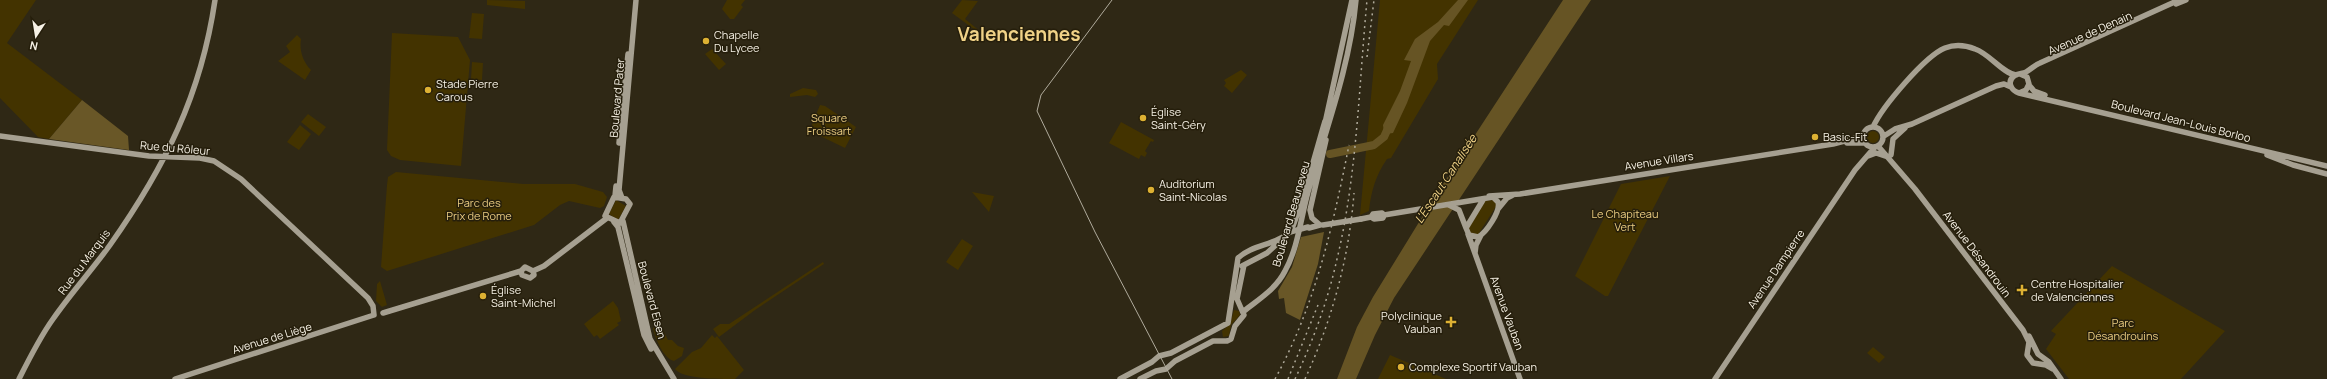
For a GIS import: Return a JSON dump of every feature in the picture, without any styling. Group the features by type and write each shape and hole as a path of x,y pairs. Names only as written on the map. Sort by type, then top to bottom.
{"main road":[{"name":"Rue du Marquis","path":"19,379 51,321 116,236 164,156 181,124 196,85 207,48 215,0"},
{"name":"Boulevard Pater","path":"615,196 633,0"},
{"name":"Boulevard Pater","path":"623,221 630,204 622,198 619,190 636,0"},
{"name":"Boulevard Beauneveu","path":"1328,121 1352,0"},
{"name":"Boulevard Beauneveu","path":"1244,311 1273,288 1287,268 1353,26 1356,0"},
{"name":"Avenue de Denain","path":"2018,74 2179,0"},
{"name":"Avenue de Denain","path":"2029,83 2031,74 2041,66 2186,0"},
{"path":"1873,127 1887,105 1925,62 1947,47 1959,45 1975,49 1993,59 2008,72 2026,76 2029,83 2025,91 2019,93 2011,86 2004,84 1996,86 1912,124 1895,129 1876,147 1866,144 1863,134 1867,129 1873,127 1880,129 1883,139"},
{"path":"2011,86 2011,80 2018,74"},
{"name":"Boulevard Jean-Louis Borloo","path":"2029,83 2043,94 2098,110"},
{"name":"Boulevard Jean-Louis Borloo","path":"2019,93 2235,142 2290,164 2327,174"},
{"path":"1322,225 1311,216 1310,209 1328,121"},
{"path":"1238,262 1240,266 1244,265 1269,251 1291,234 1328,121"},
{"path":"1866,157 1876,153 1890,156 1893,138 1912,124"},
{"name":"Avenue Villars","path":"1489,196 1520,194 1833,144 1855,138 1863,134"},
{"name":"Rue du Rôleur","path":"0,136 164,156 206,158 229,169 368,298 374,313"},
{"name":"Avenue Désandrouin","path":"1883,139 1890,156 2033,341 2036,351 2040,357 2048,362 2061,379"},
{"name":"Avenue Villars","path":"1833,144 1866,144"},
{"name":"Avenue Dampierre","path":"1715,379 1854,170 1866,144"},
{"name":"Avenue Désandrouin","path":"1876,147 1890,156"},
{"name":"Avenue Dampierre","path":"1854,170 1876,147"},
{"name":"Boulevard Jean-Louis Borloo","path":"2259,151 2327,166"},
{"path":"1475,254 1476,245 1498,210 1508,197 1520,194"},
{"path":"607,218 606,214 615,196 622,198"},
{"path":"1120,379 1156,360 1160,356 1221,328 1229,322 1240,256 1265,244 1273,243 1291,234 1309,228 1371,217 1373,214 1382,213 1384,216 1483,200 1489,196 1497,200 1498,210"},
{"path":"1482,234 1474,237 1467,231 1483,200"},
{"name":"Avenue Vauban","path":"1446,205 1454,206 1459,210 1520,379"},
{"path":"607,218 614,222 620,223 623,221"},
{"path":"374,313 383,313 521,271 525,267 533,271 562,252 607,218"},
{"name":"Boulevard Eisen","path":"623,221 650,339 674,379"},
{"name":"Boulevard Eisen","path":"614,222 618,227 644,336 669,379"},
{"path":"1265,244 1269,251"},
{"path":"1140,379 1160,369 1166,369 1170,365 1213,341 1227,341 1231,339 1235,326 1243,318 1244,311 1239,307 1237,298 1244,265"},
{"path":"1231,309 1239,307"},
{"name":"Avenue de Liège","path":"175,379 374,313"},
{"path":"1221,328 1218,334 1222,340"},
{"name":"Avenue Désandrouin","path":"2023,330 2029,341 2029,350 2027,355 2033,363 2053,369"},
{"path":"2029,350 2032,349 2036,351"},
{"path":"1165,355 1170,359 1170,365"},
{"path":"2040,357 2042,360 2040,364"},
{"path":"1156,360 1156,366 1160,369"}],"green space":[{"path":"0,0 36,0 7,43 82,100 49,139 38,137 0,98"},
{"path":"487,0 525,1 525,9 487,5"},
{"path":"727,0 745,0 741,5 743,7 734,19 730,19 722,9"},
{"path":"962,0 978,1 965,19 981,32 975,30 952,13"},
{"path":"1380,0 1478,0 1437,64 1438,79 1391,158 1387,159 1380,171 1371,197 1369,211 1360,215"},
{"path":"472,13 484,14 482,39 469,38"},
{"name":"Stade Pierre Carous","path":"392,33 458,37 470,60 461,166 400,160 391,156 387,150"},
{"path":"297,35 301,39 301,52 304,60 311,70 305,80 278,61 290,52 286,46"},
{"path":"712,49 726,64 719,70 705,54"},
{"path":"472,62 483,63 482,80 471,79"},
{"path":"1241,70 1247,75 1232,93 1224,86 1226,83 1224,80"},
{"path":"803,88 816,90 818,94 815,97 807,95 790,97 790,94"},
{"name":"Square Froissart","path":"820,105 825,106 856,127 845,148 812,132 811,127"},
{"path":"308,114 326,127 319,136 301,122"},
{"path":"1121,122 1154,140 1153,142 1151,141 1145,151 1147,153 1145,157 1141,155 1139,159 1109,143"},
{"path":"300,125 311,134 299,150 287,142"},
{"path":"1871,131 1875,131 1879,137 1875,143 1871,143 1867,139 1867,135"},
{"name":"Parc des Prix de Rome","path":"396,172 523,184 575,184 603,192 607,197 604,206 600,208 569,201 560,205 534,225 387,271 381,267 387,185 388,177"},
{"name":"Le Chapiteau Vert","path":"1670,176 1608,296 1605,296 1575,276 1621,184"},
{"path":"972,192 994,196 989,212"},
{"path":"616,200 626,206 618,220 609,214"},
{"path":"1493,200 1497,205 1478,235 1470,233 1468,229 1485,201"},
{"path":"962,239 973,246 958,270 946,262"},
{"path":"823,262 824,264 755,310 719,337 713,329 720,324 729,324"},
{"name":"Parc Désandrouins","path":"2112,266 2225,331 2181,379 2069,379 2046,349 2056,334 2051,331"},
{"path":"380,281 387,305 382,307 376,301 377,284"},
{"path":"613,301 618,308 621,321 617,323 619,325 600,339 597,335 594,337 584,324"},
{"path":"1234,310 1239,311 1240,315 1231,325 1229,336 1223,337 1222,331 1230,324"},
{"path":"661,326 668,340 672,340 678,346 684,348 682,356 674,361 663,352 656,337 653,328"},
{"path":"712,335 715,338 717,336 744,370 735,379 693,377 685,375 675,369 692,352 701,348"},
{"path":"1873,347 1885,357 1879,363 1867,353"},
{"name":"Complexe Sportif Vauban","path":"1390,355 1446,379 1378,379"}],"shaded area":[{"path":"1458,0 1468,0 1449,26 1444,25 1430,41 1407,103 1393,133 1386,134 1374,149 1366,150 1367,143 1377,141 1384,133 1383,125 1400,91 1411,61 1404,60 1415,39 1438,22"},
{"path":"1563,0 1591,0 1394,298 1375,335 1356,379 1337,379 1357,327 1373,297 1432,201"},
{"path":"82,100 128,136 129,150 49,139"},
{"path":"1324,232 1318,264 1300,320 1286,313 1284,298 1279,299 1278,291 1292,267 1301,237"}],"waterway":[{"path":"1330,154 1374,145 1384,137 1389,126"}],"tram line":[{"path":"1112,0 1041,95 1037,111 1095,232 1172,379"}],"railway":[{"path":"1295,379 1325,305 1344,228 1353,163 1367,0"},
{"path":"1367,57 1374,0"},
{"path":"1275,379 1289,351 1312,294 1329,235 1349,145"},
{"path":"1305,379 1315,357 1338,288 1348,241 1354,193"},
{"path":"1288,379 1318,305"}],"place":[{"name":"Chapelle Du Lycee","path":"706,41"},
{"name":"Stade Pierre Carous","path":"428,90"},
{"name":"Église Saint-Géry","path":"1143,118"},
{"name":"Basic-Fit","path":"1815,137"},
{"name":"Auditorium Saint-Nicolas","path":"1151,190"},
{"name":"Centre Hospitalier de Valenciennes","path":"2022,290"},
{"name":"Église Saint-Michel","path":"483,296"},
{"name":"Polyclinique Vauban","path":"1451,322"},
{"name":"Complexe Sportif Vauban","path":"1401,367"}],"district":[{"name":"Valenciennes","path":"1019,34"}],"water label":[{"name":"L'Escaut Canalisée","path":"1446,179"}]}
